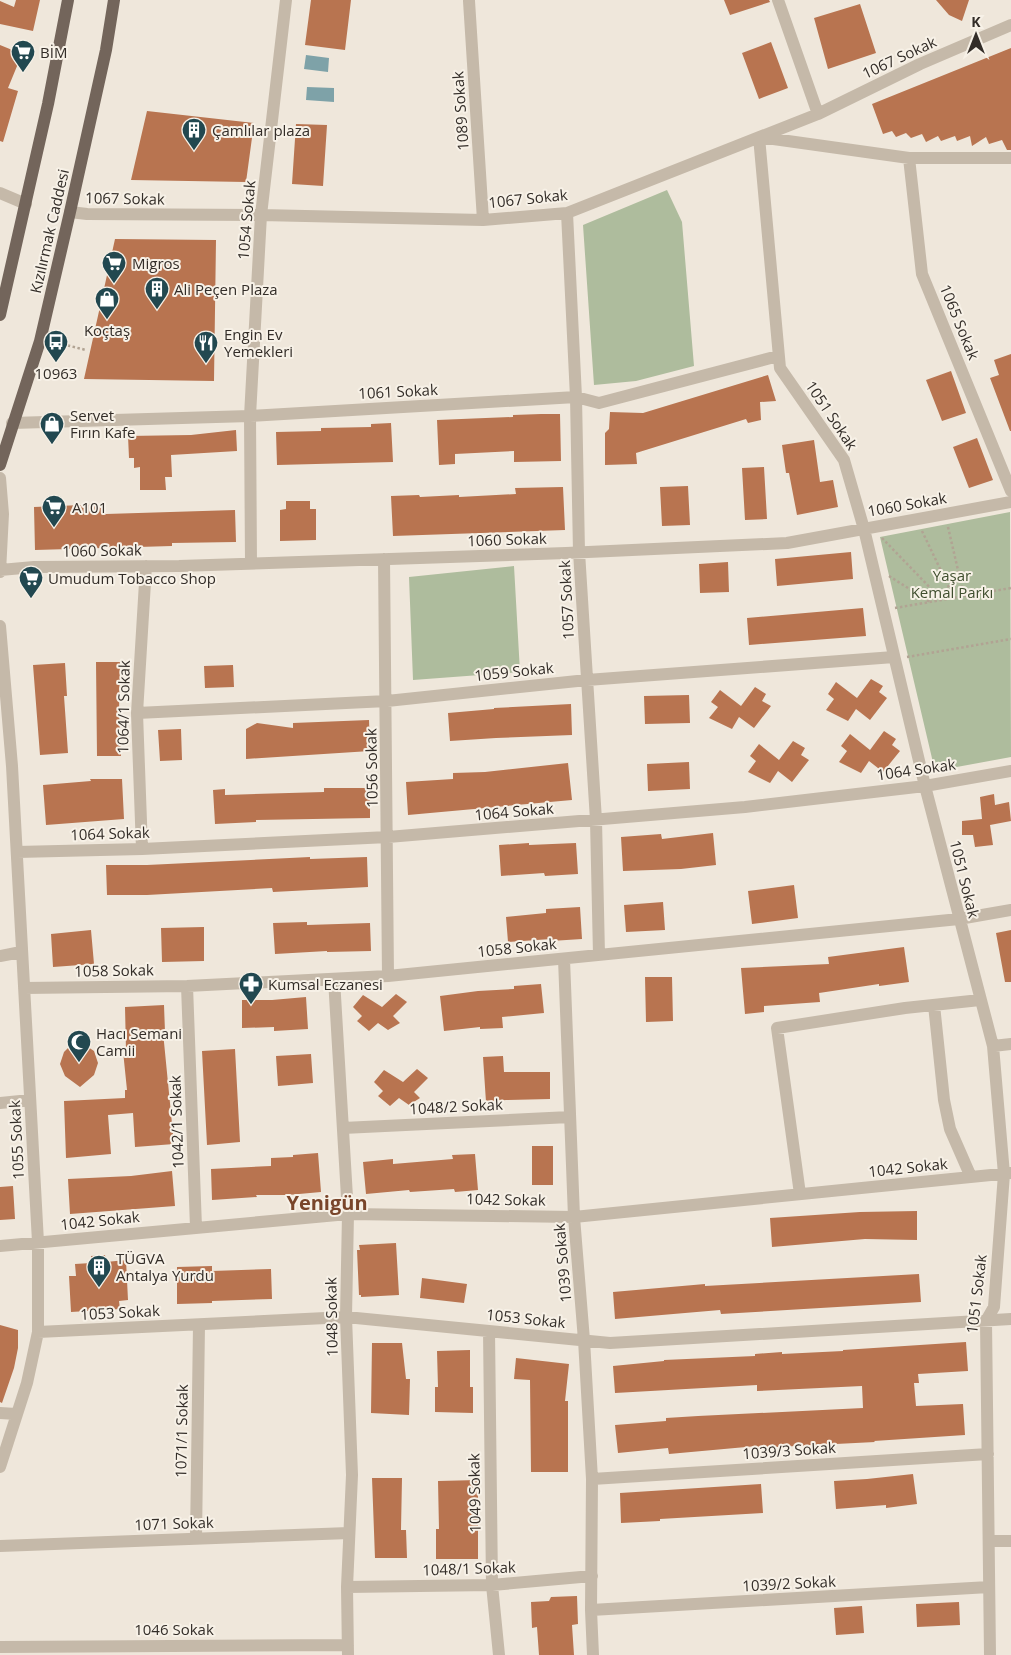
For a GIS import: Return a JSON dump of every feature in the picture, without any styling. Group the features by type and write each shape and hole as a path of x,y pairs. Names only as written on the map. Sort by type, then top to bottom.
{"main road":[{"name":"Kızılırmak Caddesi","path":"0,316 48,104 68,0"},
{"name":"Kızılırmak Caddesi","path":"0,465 40,341 106,50 114,0"}],"street":[{"name":"1054 Sokak","path":"251,564 250,416 261,215 286,0"},
{"name":"1089 Sokak","path":"469,0 483,220"},
{"path":"778,0 818,114"},
{"name":"1067 Sokak","path":"70,212 87,214 261,215 483,220 567,213 818,114 920,64 1011,25"},
{"path":"759,137 910,158 1011,158"},
{"name":"1051 Sokak","path":"759,137 780,368 844,460 900,658 925,786 958,919 993,1046 1007,1173 994,1307 986,1321 990,1655"},
{"name":"1065 Sokak","path":"910,158 922,274 1011,491"},
{"path":"0,193 26,204"},
{"name":"1057 Sokak","path":"567,213 576,397 579,552 596,820 599,955"},
{"name":"1061 Sokak","path":"12,424 250,416 576,397 599,403 778,356"},
{"path":"0,478 3,514 0,571"},
{"name":"1060 Sokak","path":"0,571 34,567 251,564 787,543 1011,502"},
{"name":"1056 Sokak","path":"384,559 387,701 388,976"},
{"name":"1064/1 Sokak","path":"142,848 137,713 146,566"},
{"name":"1055 Sokak","path":"0,626 6,766 17,852 38,1242 38,1332 27,1383 0,1467"},
{"name":"1059 Sokak","path":"137,713 387,701 587,680 900,658"},
{"name":"1064 Sokak","path":"17,852 388,837 596,820 744,807 925,786 1011,770"},
{"name":"1058 Sokak","path":"24,988 187,986 388,976 958,919 1011,910"},
{"path":"0,956 21,952"},
{"name":"1039 Sokak","path":"564,958 574,1216 584,1340 592,1479 591,1610 593,1655"},
{"name":"1048 Sokak","path":"334,979 348,1214 346,1317 352,1475 347,1587 348,1650"},
{"name":"1042/1 Sokak","path":"187,986 196,1227"},
{"path":"800,1194 777,1028 980,1000"},
{"path":"934,1005 950,1129 971,1177"},
{"path":"993,1046 1011,1044"},
{"path":"0,1103 30,1100"},
{"name":"1048/2 Sokak","path":"343,1128 570,1117"},
{"name":"1042 Sokak","path":"0,1246 348,1214 574,1216 1007,1173"},
{"name":"1053 Sokak","path":"38,1332 346,1317 610,1343 1011,1319"},
{"name":"1071/1 Sokak","path":"196,1539 199,1324"},
{"name":"1049 Sokak","path":"489,1331 492,1585 499,1655"},
{"path":"0,1413 16,1414"},
{"name":"1039/3 Sokak","path":"592,1479 988,1454"},
{"name":"1071 Sokak","path":"0,1546 349,1533"},
{"path":"989,1541 1011,1541"},
{"name":"1048/1 Sokak","path":"347,1587 492,1585 592,1576"},
{"name":"1039/2 Sokak","path":"591,1610 989,1587"},
{"name":"1046 Sokak","path":"0,1647 64,1650 348,1650"}],"path":[{"path":"58,343 86,350"},
{"path":"947,523 964,596"},
{"path":"921,528 954,598"},
{"path":"879,535 942,600"},
{"path":"886,573 930,602"},
{"path":"894,608 1011,588"},
{"path":"900,658 1011,639"}],"green space":[{"path":"667,190 682,222 694,366 636,381 594,385 583,225"},
{"name":"Yaşar Kemal Parkı","path":"1010,512 1011,757 935,771 880,537"},
{"path":"514,566 520,672 413,680 409,577"}],"water":[{"path":"306,55 329,58 328,72 304,69"},
{"path":"307,87 334,88 334,102 306,100"}],"building":[{"path":"16,0 40,0 33,31 0,24 0,1 14,7"},
{"path":"311,0 351,0 345,50 305,45"},
{"path":"724,0 769,0 770,2 730,15"},
{"path":"936,0 969,0 962,21 949,15"},
{"path":"860,4 876,53 828,69 814,18"},
{"path":"771,42 788,88 759,99 742,53"},
{"path":"0,45 22,54 8,88 18,91 3,142 0,141"},
{"path":"1011,48 1011,150 1007,150 1002,140 989,144 986,137 972,146 970,136 957,141 955,136 941,141 938,136 926,142 922,134 911,138 906,133 896,137 892,131 883,134 872,104"},
{"name":"Çamlılar plaza","path":"147,111 254,123 246,182 131,180"},
{"path":"296,124 327,125 323,186 292,184"},
{"name":"Ali Peçen Plaza","path":"115,239 216,240 214,381 84,379"},
{"path":"1011,354 1010,431 990,378 999,375 994,360"},
{"path":"951,371 966,413 942,421 926,380"},
{"path":"768,375 776,401 760,402 761,420 748,423 746,419 636,453 637,464 605,465 605,433 609,429 610,412 643,413"},
{"path":"560,414 561,461 514,462 514,451 455,454 455,464 439,465 437,420"},
{"path":"391,423 393,462 277,465 276,432 321,431 321,428 371,427 371,424"},
{"path":"236,430 237,451 171,455 172,477 165,477 166,490 140,490 140,467 134,468 134,458 129,458 128,436 191,435"},
{"path":"977,438 993,480 969,488 953,447"},
{"path":"814,440 820,482 833,480 838,507 797,515 789,473 786,473 782,445"},
{"path":"764,467 767,519 745,520 742,468"},
{"path":"688,486 690,525 662,526 660,487"},
{"path":"563,487 565,530 393,536 391,496 459,495 459,497 516,494 515,488"},
{"path":"286,501 310,501 310,509 316,509 316,540 280,541 280,510 286,509"},
{"path":"106,504 106,514 235,510 236,542 172,543 172,546 35,550 34,507"},
{"path":"851,552 853,579 777,586 775,559"},
{"path":"728,562 729,592 700,593 699,564"},
{"path":"863,608 866,636 749,645 747,618"},
{"path":"96,662 120,662 119,712 121,756 97,756"},
{"path":"65,663 67,696 64,696 68,753 40,755 33,665"},
{"path":"233,665 234,687 205,688 204,666"},
{"path":"871,679 883,686 879,692 887,698 870,720 856,709 848,721 826,710 834,699 828,694 836,682 857,698"},
{"path":"755,687 766,694 762,701 771,706 754,728 739,717 732,729 709,718 718,707 711,702 720,690 741,706"},
{"path":"689,695 690,723 645,724 644,696"},
{"path":"571,704 572,735 450,741 448,713 494,708"},
{"path":"369,720 370,751 246,759 246,729 257,723 293,728 293,723"},
{"path":"181,729 182,760 160,761 158,730"},
{"path":"884,731 896,739 892,745 900,751 883,772 869,761 861,773 839,762 847,751 841,746 850,734 870,750"},
{"path":"793,741 805,748 801,755 809,760 792,782 778,771 770,783 748,772 756,761 750,756 759,744 779,760"},
{"path":"689,762 690,789 648,791 647,764"},
{"path":"568,763 572,800 408,815 406,782 453,779 453,773 485,772"},
{"path":"90,779 122,779 124,819 46,825 43,785 91,781"},
{"path":"324,788 370,788 370,818 256,820 256,822 215,824 213,790 225,789 225,795 324,792"},
{"path":"994,794 995,805 1009,802 1011,821 990,825 993,845 975,847 973,835 962,835 962,821 982,819 980,797"},
{"path":"713,833 716,865 681,869 623,871 621,837 661,834 662,839"},
{"path":"529,843 529,845 576,843 578,874 545,876 544,873 501,876 499,845"},
{"path":"310,857 310,859 367,857 368,887 273,892 272,888 147,895 107,895 106,865 147,865"},
{"path":"794,885 798,918 752,924 748,891"},
{"path":"663,902 665,930 626,932 624,905"},
{"path":"580,907 582,939 508,942 506,917 546,913 546,909"},
{"path":"307,922 307,925 370,923 371,951 275,954 273,923"},
{"path":"204,927 204,961 162,962 161,928"},
{"path":"91,930 94,964 53,967 51,934"},
{"path":"1011,930 1011,982 1005,982 996,933"},
{"path":"904,947 909,982 879,986 879,984 819,993 820,1002 764,1006 764,1012 745,1014 741,968 829,964 828,957"},
{"path":"645,977 672,977 673,1021 646,1022"},
{"path":"541,984 544,1013 502,1017 503,1028 480,1029 480,1027 444,1031 440,996 514,989 514,986"},
{"path":"396,994 407,1002 393,1016 400,1023 388,1030 378,1023 369,1031 357,1021 362,1016 353,1007 363,995 382,1007"},
{"path":"306,997 308,1029 274,1031 274,1027 242,1028 242,1000"},
{"path":"164,1005 165,1032 163,1032 174,1144 135,1147 133,1113 108,1115 111,1154 66,1158 64,1101 125,1098 125,1090 127,1090 123,1051 126,1051 125,1007"},
{"name":"Hacı Semani Camii","path":"79,1044 85,1045 94,1051 98,1063 94,1075 80,1087 65,1076 60,1064 64,1052 68,1048"},
{"path":"235,1049 240,1142 207,1145 202,1051"},
{"path":"311,1054 313,1083 278,1086 276,1056"},
{"path":"503,1056 504,1072 550,1072 550,1099 486,1102 483,1057"},
{"path":"417,1069 428,1078 414,1092 420,1098 409,1105 399,1098 390,1106 378,1096 383,1091 374,1082 384,1070 403,1082"},
{"path":"532,1146 553,1146 553,1185 532,1185"},
{"path":"318,1153 321,1192 256,1195 257,1197 212,1200 211,1169 271,1166 271,1158"},
{"path":"475,1154 478,1190 455,1192 454,1189 410,1192 409,1190 366,1194 363,1162 393,1159 393,1164 453,1159 452,1155"},
{"path":"172,1171 175,1206 70,1214 68,1179 131,1176"},
{"path":"13,1186 15,1219 0,1220 0,1187"},
{"path":"917,1211 917,1240 865,1239 772,1247 770,1218 860,1212"},
{"path":"396,1243 399,1295 361,1297 359,1295 357,1250 360,1250 359,1245"},
{"name":"TÜGVA Antalya Yurdu","path":"105,1255 106,1262 126,1260 128,1300 119,1301 120,1309 71,1312 69,1276 76,1276 75,1264 91,1263 91,1256"},
{"path":"212,1266 212,1271 271,1269 272,1299 177,1304 177,1267"},
{"path":"919,1274 921,1302 721,1314 720,1310 615,1319 613,1292 705,1284 705,1286"},
{"path":"422,1278 467,1284 464,1303 420,1298"},
{"path":"0,1325 18,1330 18,1348 14,1368 2,1403 0,1402"},
{"path":"966,1342 968,1371 918,1374 919,1383 914,1383 916,1406 963,1404 965,1435 875,1442 757,1448 757,1446 669,1454 668,1448 618,1453 615,1425 666,1421 666,1418 863,1408 862,1386 757,1391 757,1385 615,1393 613,1366 664,1360 755,1356 755,1354 782,1352 782,1354 843,1351"},
{"path":"372,1343 402,1343 406,1379 410,1379 409,1415 371,1413"},
{"path":"470,1350 470,1387 473,1387 473,1413 435,1412 435,1387 438,1387 437,1351"},
{"path":"516,1358 569,1364 565,1401 568,1401 568,1472 531,1472 530,1380 514,1379"},
{"path":"913,1474 917,1504 886,1508 886,1505 836,1509 834,1481"},
{"path":"372,1478 402,1478 401,1530 406,1530 407,1558 375,1558"},
{"path":"478,1480 478,1559 436,1559 436,1529 439,1529 438,1481"},
{"path":"761,1484 763,1513 621,1523 620,1493"},
{"path":"577,1596 578,1624 572,1625 574,1655 539,1655 537,1627 532,1628 531,1602 549,1601 551,1597"},
{"path":"959,1602 960,1625 917,1627 916,1604"},
{"path":"862,1606 864,1633 836,1635 834,1608"}],"place":[{"name":"BİM","path":"23,73"},
{"name":"Çamlılar plaza","path":"194,151"},
{"name":"Migros","path":"114,284"},
{"name":"Ali Peçen Plaza","path":"157,310"},
{"name":"Koçtaş","path":"107,320"},
{"name":"10963","path":"56,363"},
{"name":"Engin Ev Yemekleri","path":"206,364"},
{"name":"Servet Fırın Kafe","path":"52,445"},
{"name":"A101","path":"54,528"},
{"name":"Umudum Tobacco Shop","path":"31,599"},
{"name":"Kumsal Eczanesi","path":"251,1005"},
{"name":"Hacı Semani Camii","path":"79,1063"},
{"name":"TÜGVA Antalya Yurdu","path":"99,1288"}],"district":[{"name":"Yenigün","path":"327,1202"}]}
